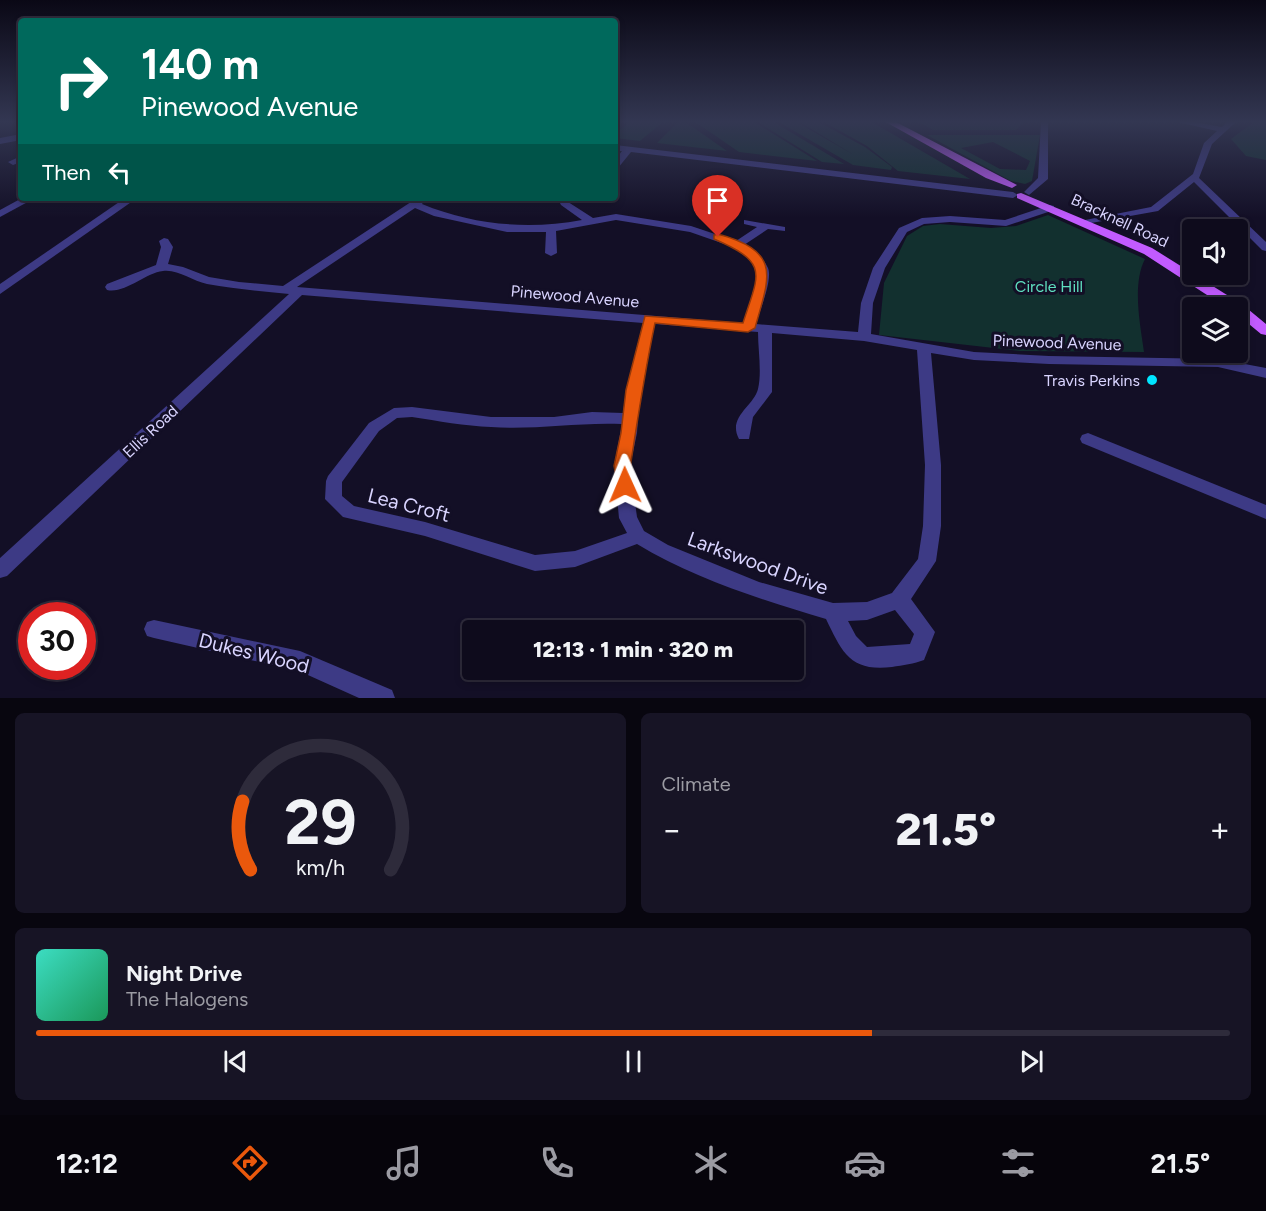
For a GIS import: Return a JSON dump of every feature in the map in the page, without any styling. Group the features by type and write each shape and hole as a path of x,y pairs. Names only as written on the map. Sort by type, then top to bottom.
{"main road":[{"name":"Bracknell Road","path":"948,154 1049,207 1163,259 1220,297"},
{"name":"Bracknell Road","path":"1248,317 1266,331"}],"street":[{"path":"618,170 626,154"},
{"path":"658,154 977,192 1019,190 1043,179 1043,154"},
{"path":"1084,223 1154,209 1197,175 1204,154"},
{"path":"1193,179 1199,181 1266,248"},
{"path":"0,214 24,201"},
{"path":"0,290 128,201"},
{"path":"419,201 438,214 486,226 550,229 590,221 631,219 691,229 737,245 755,258 763,269 763,279 748,328"},
{"name":"Ellis Road","path":"4,562 293,290 419,201"},
{"path":"565,202 590,221"},
{"path":"864,337 867,303 879,268 903,230 922,221 932,220 1006,223 1049,207"},
{"path":"748,222 781,229"},
{"path":"737,245 764,227"},
{"path":"550,229 551,253"},
{"path":"111,287 161,267 167,247 164,241"},
{"name":"Pinewood Avenue","path":"161,267 179,269 220,283 864,337 924,349 1031,360 1218,363 1266,373"},
{"path":"638,536 628,518 622,466 633,390 650,319"},
{"path":"744,435 746,416 765,392 765,328"},
{"path":"832,612 852,650 870,659 917,653 925,632 900,600 927,561 932,526 933,465 924,349"},
{"name":"Lea Croft","path":"630,418 592,417 554,422 491,422 412,412 394,413 374,427 334,481 334,499 349,512 425,529 535,563 553,564 586,558 638,536"},
{"path":"1088,439 1266,512"},
{"name":"Larkswood Drive","path":"638,536 662,550 757,590 832,612 867,611 900,600"},
{"name":"Dukes Wood","path":"154,629 300,661 384,698"}],"green space":[{"path":"753,154 805,154 817,161"},
{"path":"808,154 827,154 844,164 822,162"},
{"path":"833,154 874,154 892,167 891,170 853,165"},
{"path":"876,154 926,154 970,179 898,171"},
{"path":"961,154 971,154 1000,169 1026,170 1030,161 1016,154 1037,154 1032,181 1025,184 1011,181"},
{"path":"1244,154 1266,154 1266,160"},
{"name":"Circle Hill","path":"1048,215 1145,259 1141,269 1138,292 1144,352 1020,351 879,335 884,283 907,236 923,226 940,224 991,228 1016,226"}],"place":[{"name":"Travis Perkins","path":"1152,380"}],"route":[{"path":"625,485 622,466 629,433 633,390 650,319 748,328 763,279 763,269 755,258 737,245 718,237"}]}
